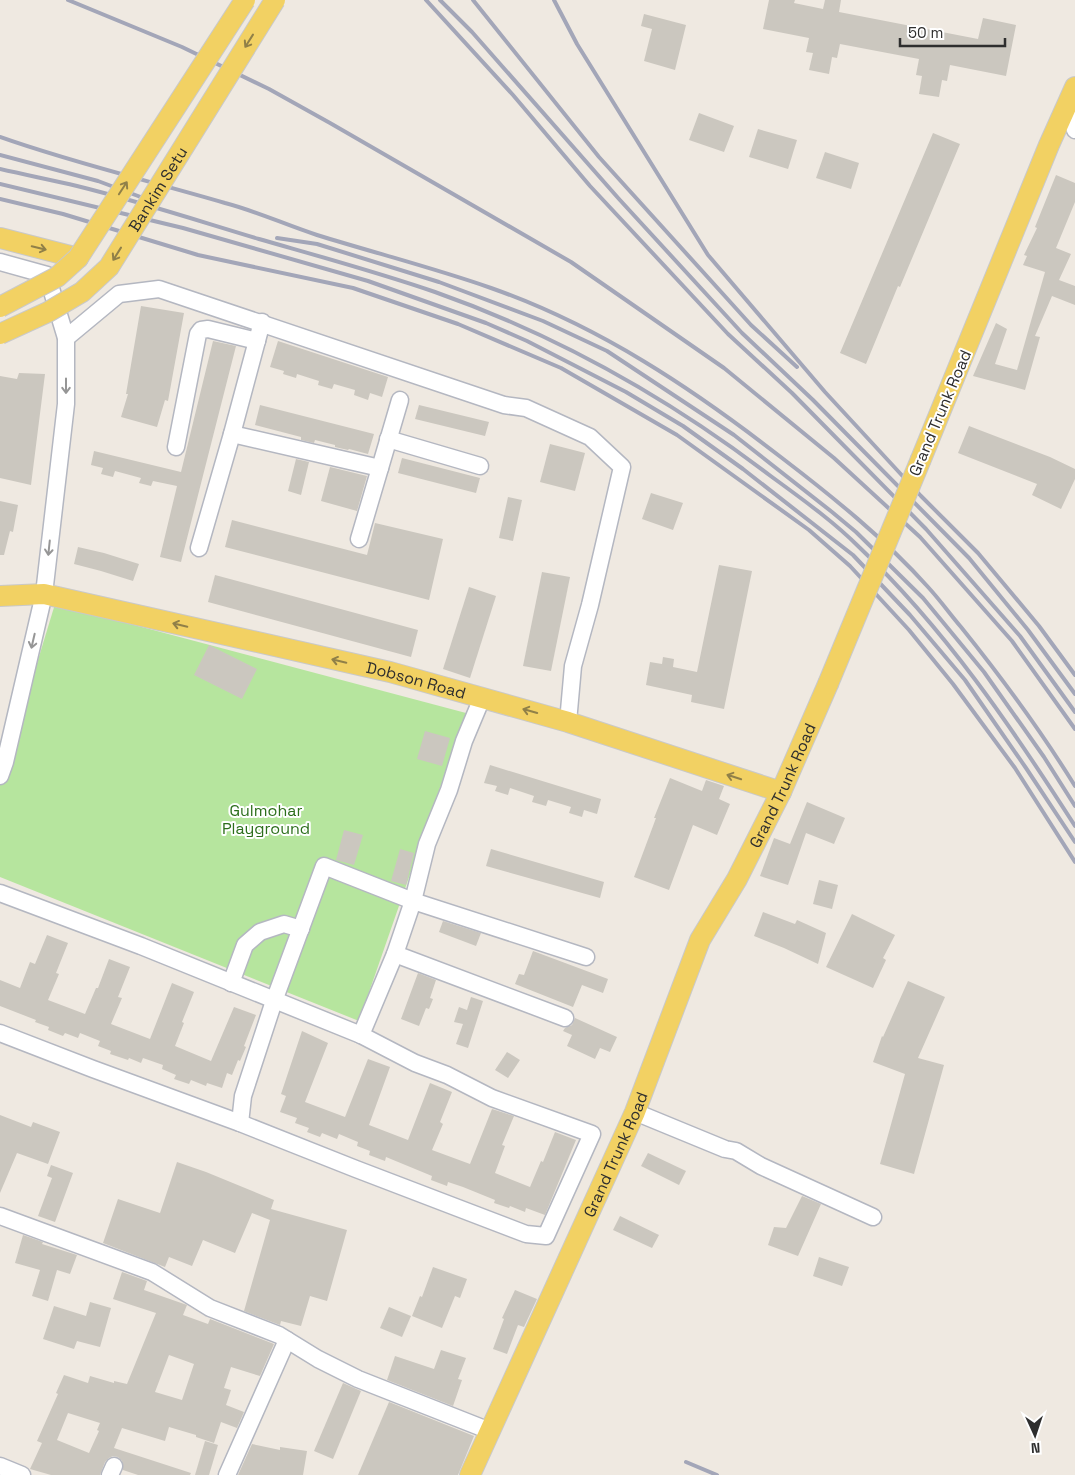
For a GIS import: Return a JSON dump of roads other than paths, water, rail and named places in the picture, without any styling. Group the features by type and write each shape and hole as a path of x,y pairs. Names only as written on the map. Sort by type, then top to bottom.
{"main road":[{"name":"Bankim Setu","path":"0,306 57,277 78,258 245,0"},
{"name":"Bankim Setu","path":"0,334 48,312 82,292 109,267 275,0"},
{"name":"Grand Trunk Road","path":"470,1475 634,1112 700,940 737,879 781,792 828,684 1049,145 1075,87"},
{"path":"0,238 78,258"},
{"name":"Dobson Road","path":"0,596 44,594 390,672 568,722 781,792"}],"street":[{"path":"1075,119 1073,124 1075,130"},
{"path":"0,262 47,275 66,338 66,404 44,594 5,738 6,762 0,776"},
{"path":"66,338 119,294 159,289 262,322 504,405 526,408 590,437 622,467 590,606 573,666 568,722"},
{"path":"199,548 262,322"},
{"path":"176,447 198,334 202,330 208,329 257,341"},
{"path":"359,539 400,400"},
{"path":"232,434 380,468"},
{"path":"388,439 480,466"},
{"path":"361,1036 395,954 413,901 426,844 449,790 464,741 482,698"},
{"path":"240,1123 243,1096 274,1001 324,866 413,901 586,957"},
{"path":"0,894 141,946 361,1036 447,1075 492,1098 592,1134 546,1236 526,1234 240,1123 0,1033"},
{"path":"231,983 245,945 260,932 284,924 300,929"},
{"path":"395,954 565,1018"},
{"path":"634,1112 725,1149 736,1151 761,1166 873,1217"},
{"path":"0,1216 152,1272 210,1308 287,1340 318,1359 358,1379 490,1431"},
{"path":"227,1475 287,1340"},
{"path":"0,1466 22,1475"}],"railway":[{"path":"68,0 182,47 269,89 330,123 571,262 724,368 834,458 920,537 1012,641 1075,729"},
{"path":"426,0 513,95 590,186 728,334 792,393 926,529 1020,636 1075,712"},
{"path":"440,0 472,32 619,199 742,333 813,400 969,558 1028,630 1075,694"},
{"path":"473,0 599,157 751,325 797,367"},
{"path":"554,0 577,44 708,255 825,392 921,496 978,553 1039,626 1075,675"},
{"path":"0,137 83,164 237,206 317,235 491,288 531,303 569,321 643,361 679,383 748,432 839,503 894,552 932,592 961,627 1035,725 1075,786"},
{"path":"0,155 98,181 146,199"},
{"path":"0,169 123,198 435,292 525,328 611,371 653,396 733,448 817,510 849,537 890,578 920,611 975,680 1001,715 1075,826"},
{"path":"0,184 183,228 368,281 486,323 527,341 626,392 683,426 743,469 853,555 910,615 965,680 1075,842"},
{"path":"0,199 63,214 198,255 353,288 458,324 561,368 677,435 809,530 850,566 909,630 953,684 1015,768 1075,862"},
{"path":"277,238 317,244 439,282 543,321 607,351 734,435 856,532 923,598 984,672 1044,757 1075,806"},
{"path":"686,1462 717,1475"}],"park label":[{"name":"Gulmohar Playground","path":"266,819"}]}
